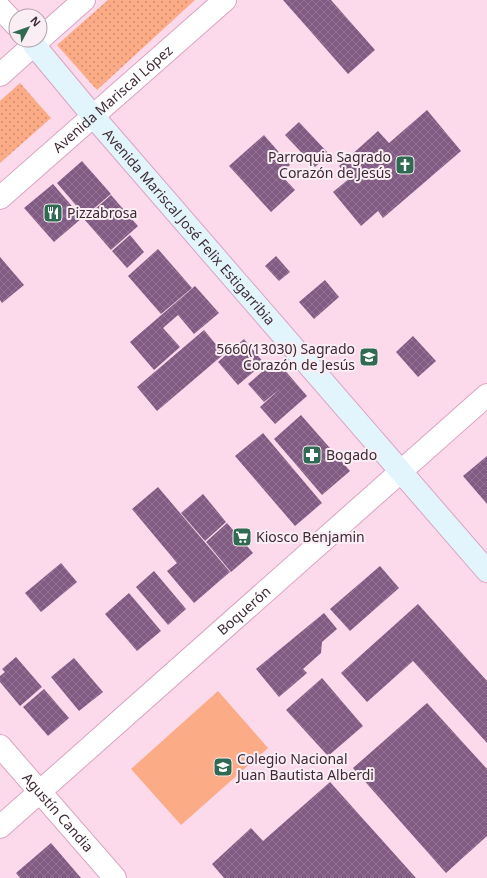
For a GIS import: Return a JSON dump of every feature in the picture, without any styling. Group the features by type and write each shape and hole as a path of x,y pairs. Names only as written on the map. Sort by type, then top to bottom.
{"main road":[{"name":"Avenida Mariscal José Felix Estigarribia","path":"40,48 93,116 487,571"}],"street":[{"path":"48,30 84,0"},
{"name":"Avenida Mariscal López","path":"0,198 225,0"},
{"path":"0,8 8,16"},
{"path":"0,75 28,48"},
{"name":"Boquerón","path":"0,827 487,395"},
{"name":"Agustín Candia","path":"0,746 115,878"}],"shaded area":[{"path":"108,0 195,0 97,90 57,45"},
{"path":"20,83 51,118 0,163 0,101"},
{"path":"218,691 268,748 181,825 131,769"}],"building":[{"path":"283,0 331,0 375,50 348,74"},
{"name":"Parroquia Sagrado Corazón de Jesús","path":"427,110 461,151 383,218 378,211 361,226 333,192 350,178 339,166 378,131 389,143"},
{"path":"299,122 329,154 315,167 285,135"},
{"path":"264,135 290,165 280,174 295,190 271,212 229,166"},
{"path":"82,161 111,194 85,216 57,183"},
{"name":"Pizzabrosa","path":"53,184 82,218 54,242 24,208"},
{"path":"111,195 138,226 111,250 84,219"},
{"path":"130,235 144,252 127,268 112,251"},
{"path":"158,249 192,288 161,314 128,276"},
{"path":"276,256 290,272 279,281 265,266"},
{"path":"0,257 24,285 2,303 0,300"},
{"path":"325,280 339,297 314,319 299,302"},
{"path":"195,286 219,313 194,334 178,315 163,328 180,347 154,370 130,342"},
{"path":"204,330 224,354 157,411 137,387"},
{"path":"413,336 436,361 418,377 396,352"},
{"path":"244,339 264,363 238,385 218,362"},
{"path":"276,360 307,396 275,424 260,407 281,388 264,402 248,384"},
{"name":"Bogado","path":"301,415 350,471 322,495 274,439"},
{"path":"263,433 322,503 295,526 235,456"},
{"path":"487,456 487,504 463,476"},
{"path":"158,487 230,572 194,603 167,571 177,563 132,509"},
{"path":"203,494 226,522 205,541 181,513"},
{"path":"227,523 253,553 231,572 206,542"},
{"path":"61,563 77,582 41,612 25,593"},
{"path":"380,566 399,588 350,631 330,609"},
{"path":"154,571 186,609 168,625 136,587"},
{"path":"129,593 161,631 137,651 105,614"},
{"path":"418,604 487,681 487,743 413,661 367,702 341,673"},
{"path":"324,613 337,629 322,642 321,653 303,669 307,673 279,697 256,669"},
{"path":"16,657 42,687 20,706 0,682 0,676 5,672 2,669"},
{"path":"74,658 103,692 79,711 51,677"},
{"path":"322,678 363,726 328,756 286,710"},
{"path":"44,689 69,718 48,736 23,707"},
{"path":"427,703 487,769 487,836 446,873 353,768"},
{"path":"330,782 416,878 224,878 212,864 251,828 263,841"},
{"path":"51,843 81,878 20,878 16,873"}],"place":[{"name":"Parroquia Sagrado Corazón de Jesús","path":"405,165"},
{"name":"Pizzabrosa","path":"53,213"},
{"name":"5660(13030) Sagrado Corazón de Jesús","path":"369,357"},
{"name":"Bogado","path":"312,455"},
{"name":"Kiosco Benjamin","path":"242,537"},
{"name":"Colegio Nacional Juan Bautista Alberdi","path":"223,767"}]}
